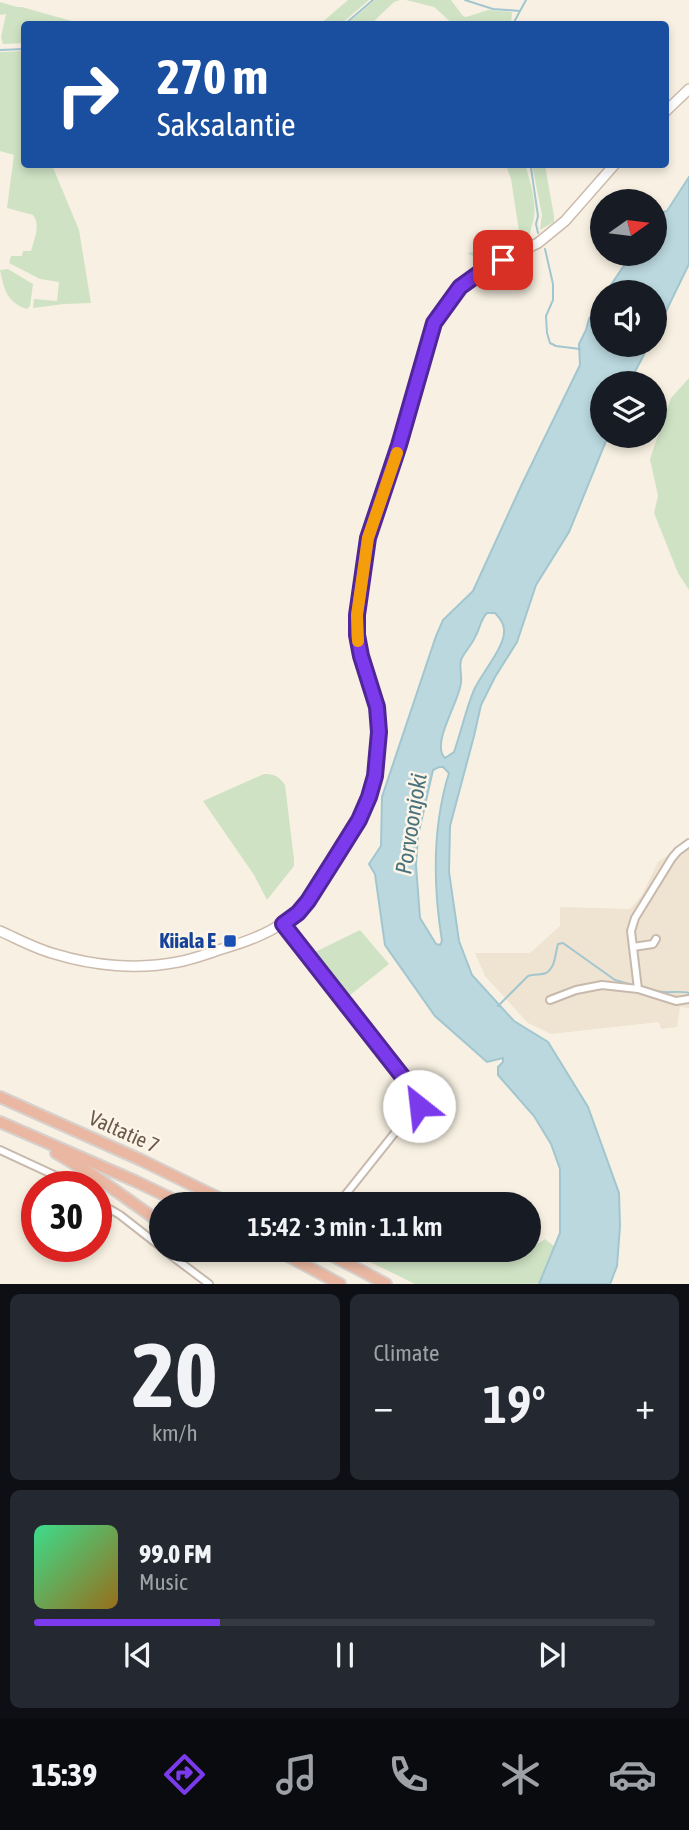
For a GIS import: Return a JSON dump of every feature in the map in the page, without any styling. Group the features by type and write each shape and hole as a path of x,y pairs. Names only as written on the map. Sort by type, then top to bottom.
{"highway":[{"name":"Valtatie 7","path":"0,1097 206,1192"},
{"name":"Valtatie 7","path":"0,1124 158,1192"},
{"path":"0,1124 95,1176 149,1214"},
{"path":"299,1262 340,1284"},
{"path":"345,1262 386,1284"}],"street":[{"path":"669,108 689,89"},
{"path":"0,931 54,954 88,962 121,966 158,965 241,943 283,924 308,901 352,831 369,797 375,776 379,732 377,707 361,656 357,615 368,538 399,445 434,323 460,287 485,269 538,243 565,221 611,168"},
{"path":"638,989 631,931 635,918 672,858 689,843"},
{"path":"283,924 421,1100 419,1106 348,1192"},
{"path":"633,947 653,944 656,939"},
{"path":"550,1000 602,985 638,989 677,1001 689,999"},
{"path":"0,1150 45,1171"},
{"path":"112,1210 149,1237"},
{"path":"180,1262 208,1284"}],"shaded area":[{"path":"689,841 689,1008 680,1007 677,1027 661,1029 659,1022 551,1034 528,1023 485,976 475,953 530,953 560,926 560,907 630,909 642,895 658,862"}],"green space":[{"path":"348,0 369,0 344,21 324,21"},
{"path":"375,0 400,0 394,2 374,21 350,21"},
{"path":"406,0 451,0 466,17 488,10 512,12 511,21 450,21 434,7"},
{"path":"0,2 71,21 21,21 21,43 3,44 1,37 6,14 0,15"},
{"path":"21,51 21,168 53,168 79,230 91,303 33,308 34,299 57,301 59,282 40,279 9,263 11,256 22,256 23,251 31,251 37,228 33,215 7,208 14,155 0,151 0,52"},
{"path":"507,168 526,168 534,201 529,239 484,261 467,253 502,247 520,238"},
{"path":"533,168 546,168 554,216 554,222 540,230 542,215"},
{"path":"8,269 33,284 30,306 27,309 15,303 8,294 0,270"},
{"path":"689,378 689,590 678,573 654,513 658,496 650,459 654,448 667,448 667,410 671,398"},
{"path":"264,774 276,776 285,785 294,859 294,866 267,900 254,875 203,801"},
{"path":"360,930 389,964 349,996 315,952"},
{"path":"545,1239 554,1246 539,1284 415,1284 370,1262 541,1262 541,1242"}],"water":[{"path":"689,177 689,264 667,309 667,280 614,280 624,266 667,266 667,211"},
{"name":"Porvoonjoki","path":"590,317 590,357 643,357 635,371 590,371 590,448 603,448 569,532 536,585 517,642 481,705 450,826 449,872 459,941 472,975 514,1021 548,1042 588,1107 619,1193 617,1266 610,1284 539,1284 560,1233 560,1169 551,1144 534,1116 498,1075 498,1067 503,1058 487,1062 435,1016 385,945 375,874 369,864 381,846 382,797 436,636 443,620 473,591 580,365 579,344","holes":["487,613 495,613 502,621 503,638 474,690 454,752 445,758 441,743 459,690 461,660","443,767 449,773 437,836 436,878 442,941 440,945 436,944 420,918 416,865 418,836 433,770"]}],"waterway":[{"path":"348,21 373,0"},
{"path":"465,0 493,9 520,11"},
{"path":"515,21 526,0"},
{"path":"0,50 21,49"},
{"path":"531,168 538,233"},
{"path":"545,249 553,284 553,300 546,316 550,343 580,349"},
{"path":"498,1006 528,976 544,974 549,970 558,944 563,943 615,980 629,984"},
{"path":"639,986 650,990"},
{"path":"656,991 689,993"}],"slow traffic":[{"path":"358,641 357,615 368,538 397,453"}],"place":[{"name":"Kiiala E","path":"230,941"}],"route":[{"path":"419,1106 421,1100 283,924 308,901 359,820 375,776 379,751 377,707 361,656 357,615 368,538 399,445 434,323 460,287 503,260"}]}
